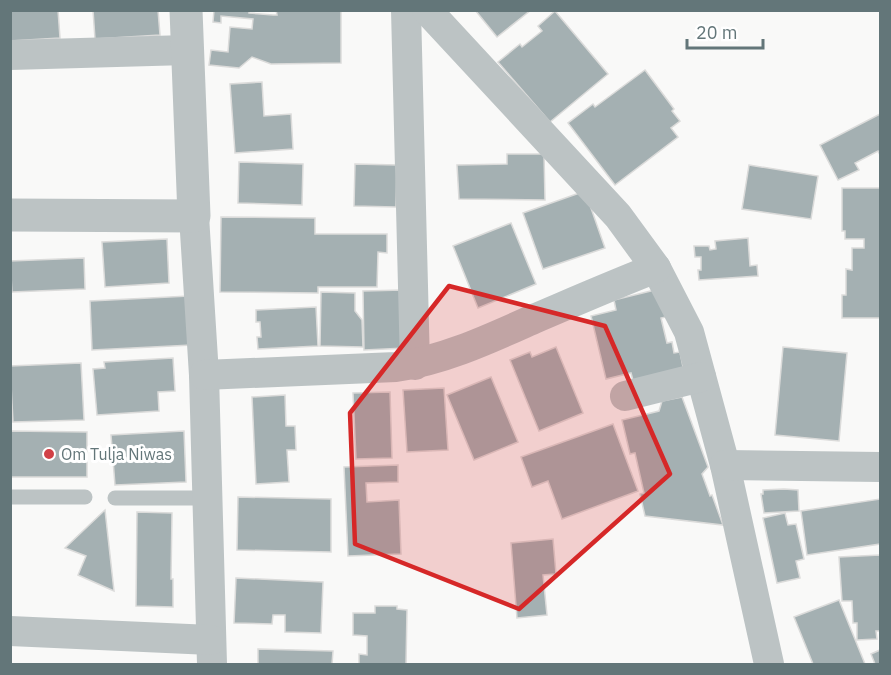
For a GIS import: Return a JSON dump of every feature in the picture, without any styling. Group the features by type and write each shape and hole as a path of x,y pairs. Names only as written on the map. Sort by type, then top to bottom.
{"street":[{"path":"10,631 211,652 204,375 194,216 186,10"},
{"path":"406,10 415,365"},
{"path":"427,10 618,216 656,268 689,332 725,465 769,664"},
{"path":"10,55 188,50"},
{"path":"10,215 194,216"},
{"path":"204,375 396,368 415,365 482,342 597,291 656,268"},
{"path":"625,396 700,377"},
{"path":"725,465 880,467"}],"lane":[{"path":"10,497 85,497"},
{"path":"115,498 208,498"}],"highlighted area":[{"path":"449,286 605,326 670,474 519,609 355,544 350,413"}],"building":[{"path":"10,10 58,10 60,38 10,41"},
{"path":"93,10 158,10 160,35 95,39"},
{"path":"214,10 249,10 249,13 277,15 276,10 341,10 341,63 271,64 252,57 239,68 209,65 211,50 228,52 230,27 252,29 253,19 221,16 221,23 213,22"},
{"path":"475,10 531,10 497,37"},
{"path":"555,11 608,74 550,122 498,62 520,44 522,47 542,31 538,26"},
{"path":"645,70 674,109 672,111 680,121 671,128 678,137 615,185 568,123 593,104 595,107"},
{"path":"262,82 264,116 291,114 293,149 235,153 230,84"},
{"path":"880,114 880,155 878,151 855,163 859,170 838,180 820,145"},
{"path":"507,154 544,154 545,200 459,199 457,165 507,164"},
{"path":"239,162 303,164 302,205 238,203"},
{"path":"355,164 397,165 396,207 354,206"},
{"path":"749,165 818,176 811,219 742,209"},
{"path":"842,188 880,188 880,318 842,318 842,295 846,295 846,269 852,270 852,248 864,248 864,239 845,239 845,231 842,231"},
{"path":"585,191 605,248 543,269 523,213"},
{"path":"221,217 315,218 315,234 387,234 387,253 378,252 377,287 318,287 318,293 220,292"},
{"path":"511,223 536,284 478,308 453,246"},
{"path":"748,238 750,266 757,265 758,276 699,280 698,270 701,270 701,257 695,257 694,246 709,246 710,250 716,249 715,241"},
{"path":"167,239 169,283 105,287 102,242"},
{"path":"84,258 85,289 12,292 10,261"},
{"path":"659,289 666,317 661,318 667,343 672,342 674,353 680,352 684,372 634,384 631,373 606,379 591,316 616,310 614,300"},
{"path":"403,290 406,348 364,350 363,291"},
{"path":"321,292 355,293 355,311 362,320 363,347 320,346"},
{"path":"189,296 192,345 92,350 90,301"},
{"path":"316,307 318,346 258,349 257,337 261,337 260,322 256,322 256,310"},
{"path":"556,347 583,413 539,431 510,360 530,352 532,357"},
{"path":"783,347 847,353 839,441 775,435"},
{"path":"173,358 175,391 158,392 159,411 97,415 93,369 105,368 104,362"},
{"path":"81,363 84,420 13,422 10,366"},
{"path":"491,377 518,442 474,460 447,395"},
{"path":"444,388 448,450 407,452 403,390"},
{"path":"390,392 392,458 356,459 353,393"},
{"path":"285,395 286,426 295,426 296,450 287,450 289,482 256,484 252,397"},
{"path":"682,397 708,467 702,474 723,525 645,516 640,494 644,493 635,453 630,454 622,420 659,411 662,401"},
{"path":"613,424 638,491 562,519 548,481 532,487 521,457"},
{"name":"Om Tulja Niwas","path":"10,431 87,432 87,477 10,477"},
{"path":"184,431 186,482 115,485 111,435"},
{"path":"398,465 398,482 366,483 367,502 399,500 401,554 348,556 344,467"},
{"path":"763,490 798,490 799,511 764,513 761,494"},
{"path":"238,497 331,499 331,552 237,550"},
{"path":"880,499 880,544 807,555 801,511"},
{"path":"105,510 114,591 78,575 86,556 65,548"},
{"path":"137,512 172,513 173,607 136,606"},
{"path":"785,513 788,525 796,524 804,559 796,561 800,578 777,583 763,518"},
{"path":"553,539 556,574 543,575 547,615 517,618 511,543"},
{"path":"880,555 880,631 876,631 877,639 857,640 857,623 853,623 852,601 842,601 839,557"},
{"path":"236,578 323,582 321,633 285,632 285,615 273,615 272,624 234,623"},
{"path":"839,600 865,664 813,664 794,617"},
{"path":"375,606 397,606 397,609 407,610 406,664 359,664 359,654 367,655 367,636 353,635 353,613 375,613"},
{"path":"258,649 333,651 332,664 258,664"},
{"path":"880,650 880,664 875,664 871,654"}],"place":[{"name":"Om Tulja Niwas","path":"49,454"}]}
